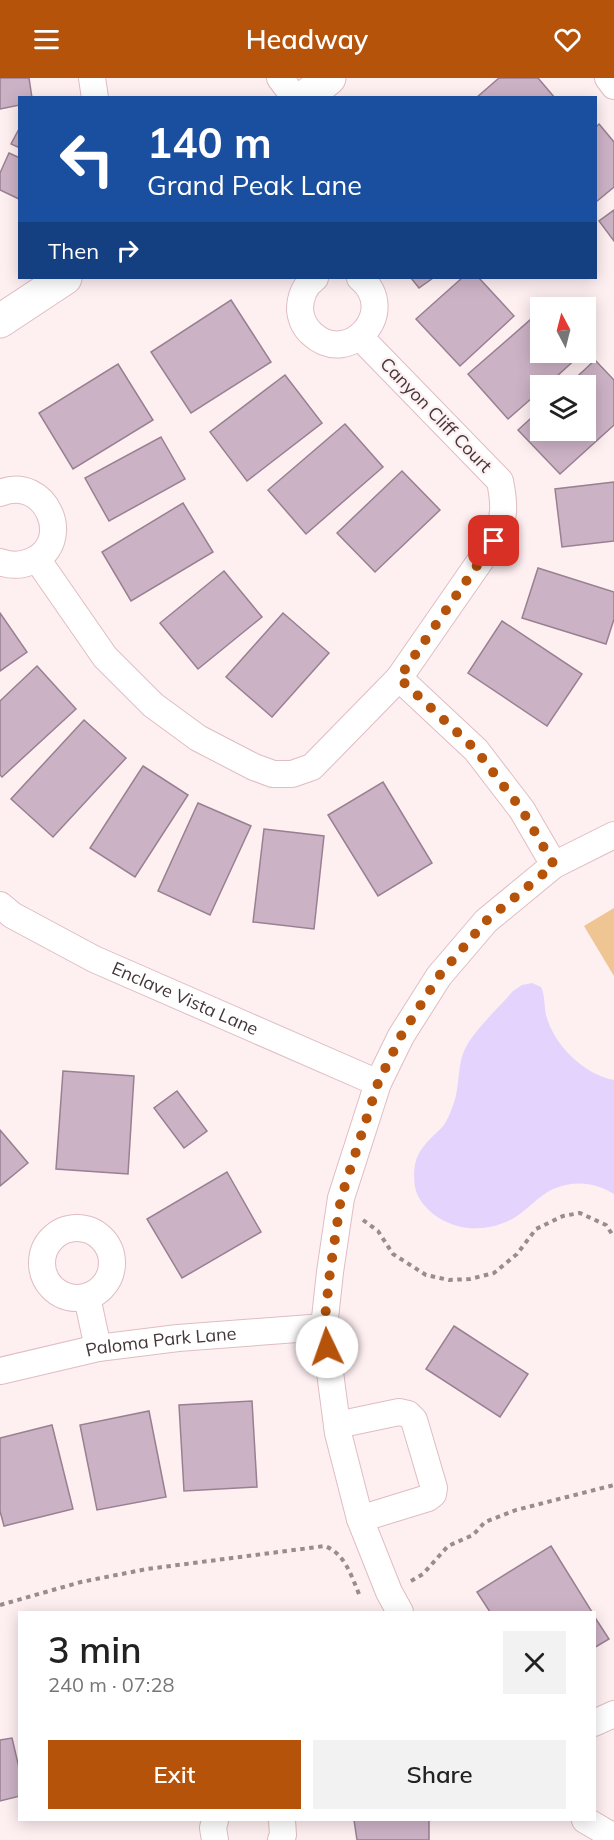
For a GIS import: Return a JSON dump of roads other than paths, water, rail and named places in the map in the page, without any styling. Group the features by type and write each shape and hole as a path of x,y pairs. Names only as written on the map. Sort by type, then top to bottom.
{"main road":[{"path":"306,96 329,78"},
{"path":"0,321 63,279"}],"street":[{"path":"92,78 95,96"},
{"path":"279,78 293,96"},
{"path":"608,78 614,86"},
{"path":"314,279 304,290 300,301 303,323 318,339 340,345 360,337 374,316 375,304 372,292 361,279"},
{"name":"Canyon Cliff Court","path":"360,337 500,481 503,497 502,523 494,541 399,678"},
{"path":"0,493 7,490 22,490 36,495 46,506 52,519 53,534 48,548 37,559 23,565 8,565 0,562"},
{"path":"37,559 105,657 153,705 198,738 273,774 292,774 312,766 399,678 476,750 522,810 554,865"},
{"path":"394,1602 360,1519 337,1425 324,1327 341,1198 378,1083 401,1036 439,976 486,921 554,865 614,835"},
{"name":"Enclave Vista Lane","path":"0,905 12,915 94,959 378,1083"},
{"path":"87,1297 98,1348"},
{"name":"Paloma Park Lane","path":"0,1371 98,1348 178,1338 324,1327"},
{"path":"337,1425 399,1412 408,1414 414,1419 434,1488 433,1494 428,1498 360,1519"},
{"path":"596,1722 614,1714"},
{"path":"214,1840 215,1821"},
{"path":"281,1840 282,1821"},
{"path":"587,1821 614,1837"}]}
